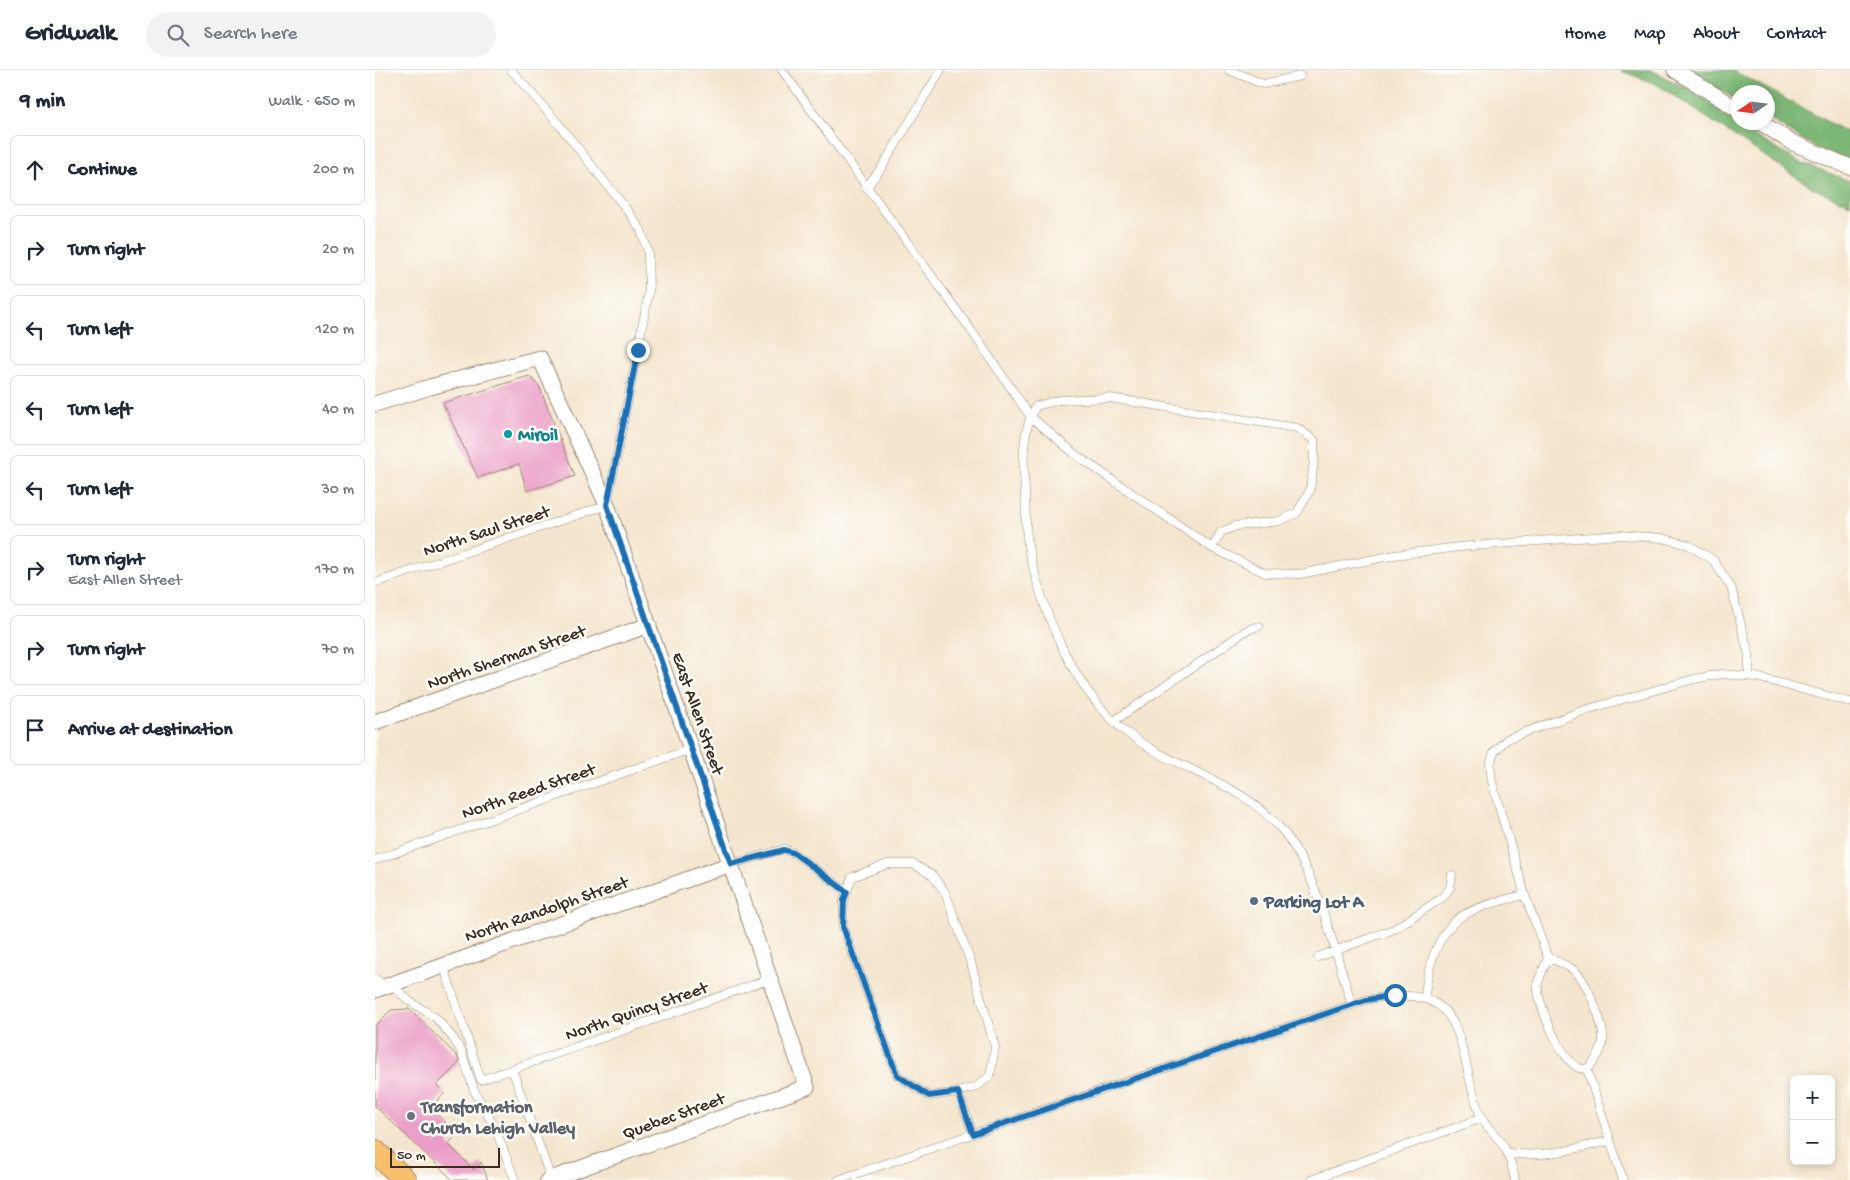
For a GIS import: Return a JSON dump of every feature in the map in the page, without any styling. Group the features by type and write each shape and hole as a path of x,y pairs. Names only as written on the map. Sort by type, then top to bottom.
{"main road":[{"path":"375,1151 405,1180"}],"street":[{"path":"1675,70 1730,105"},
{"path":"1772,130 1791,142 1850,167"},
{"name":"East Allen Street","path":"375,404 430,387 540,358 607,505 807,1087"},
{"name":"North Sherman Street","path":"375,722 649,625"},
{"name":"North Randolph Street","path":"381,984 731,864"},
{"name":"Quebec Street","path":"549,1179 807,1087"}],"lane":[{"path":"511,70 561,127 624,206 641,230 648,252 649,292 607,505"},
{"path":"782,70 971,330 1031,416 1076,455 1212,548 1265,573 1300,574 1395,555 1459,547 1620,535 1662,538 1689,545 1713,560 1731,586 1749,655 1749,676"},
{"path":"866,188 882,167 941,70"},
{"path":"1229,70 1263,84 1274,84 1300,76"},
{"path":"1212,548 1221,532 1261,522 1279,521 1297,513 1309,490 1314,460 1314,440 1297,428 1110,398 1059,400 1036,406 1031,416 1023,456 1029,550 1051,620 1067,654 1092,697 1114,721 1139,741 1240,794 1271,818 1291,841 1306,867 1352,1005"},
{"name":"North Saul Street","path":"375,583 607,505"},
{"path":"1114,721 1247,630 1259,626"},
{"path":"1587,1069 1579,1068 1569,1061 1555,1038 1544,1011 1538,984 1548,958 1525,895 1491,782 1490,765 1495,752 1507,739 1585,710 1695,679 1722,674 1749,676 1850,702"},
{"name":"North Reed Street","path":"375,860 691,749"},
{"path":"731,864 784,850 794,853 847,892"},
{"path":"888,864 913,864 932,875 945,892 971,963 995,1047 990,1076 976,1087 958,1092 929,1096 897,1075 843,927 844,900 852,877 888,864"},
{"path":"1318,957 1394,930 1442,898 1450,888 1452,875"},
{"path":"1425,998 1429,968 1436,949 1454,922 1478,909 1525,895"},
{"path":"1548,958 1577,972 1589,994 1598,1018 1603,1040 1593,1062 1587,1069"},
{"name":"North Quincy Street","path":"443,964 481,1080 770,979"},
{"path":"381,984 436,1018 453,1038 461,1051 474,1090 495,1128 515,1180"},
{"path":"838,1180 1352,1005 1385,996 1425,998 1449,1018 1459,1034 1482,1118 1508,1153 1515,1180"},
{"path":"512,1069 549,1179"},
{"path":"1587,1069 1609,1142 1623,1180"},
{"path":"958,1092 973,1134"},
{"path":"1311,1180 1482,1118"},
{"path":"1508,1153 1522,1155 1559,1152 1609,1142"}],"green space":[{"path":"1619,70 1651,70 1701,96 1730,117 1730,130 1747,130 1797,161 1850,181 1850,204 1813,188 1656,84"},
{"path":"1686,70 1732,70 1760,85 1730,85 1730,96"},
{"path":"1775,93 1850,134 1850,162 1823,152 1775,122"}],"building":[{"name":"Miroil","path":"529,376 539,386 575,476 527,491 519,464 478,478 443,403"},
{"path":"409,1009 457,1056 459,1063 437,1085 445,1093 430,1108 457,1134 448,1144 474,1170 481,1162 488,1180 453,1180 375,1106 375,1026 391,1010"}],"place":[{"name":"Miroil","path":"508,434"},
{"name":"Parking Lot A","path":"1254,901"},
{"name":"Transformation Church Lehigh Valley","path":"411,1116"}],"route":[{"path":"638,350 607,505 731,864 739,860 784,850 794,853 847,892 844,900 843,927 897,1075 929,1096 958,1092 973,1134 1366,1000 1395,995"}]}
